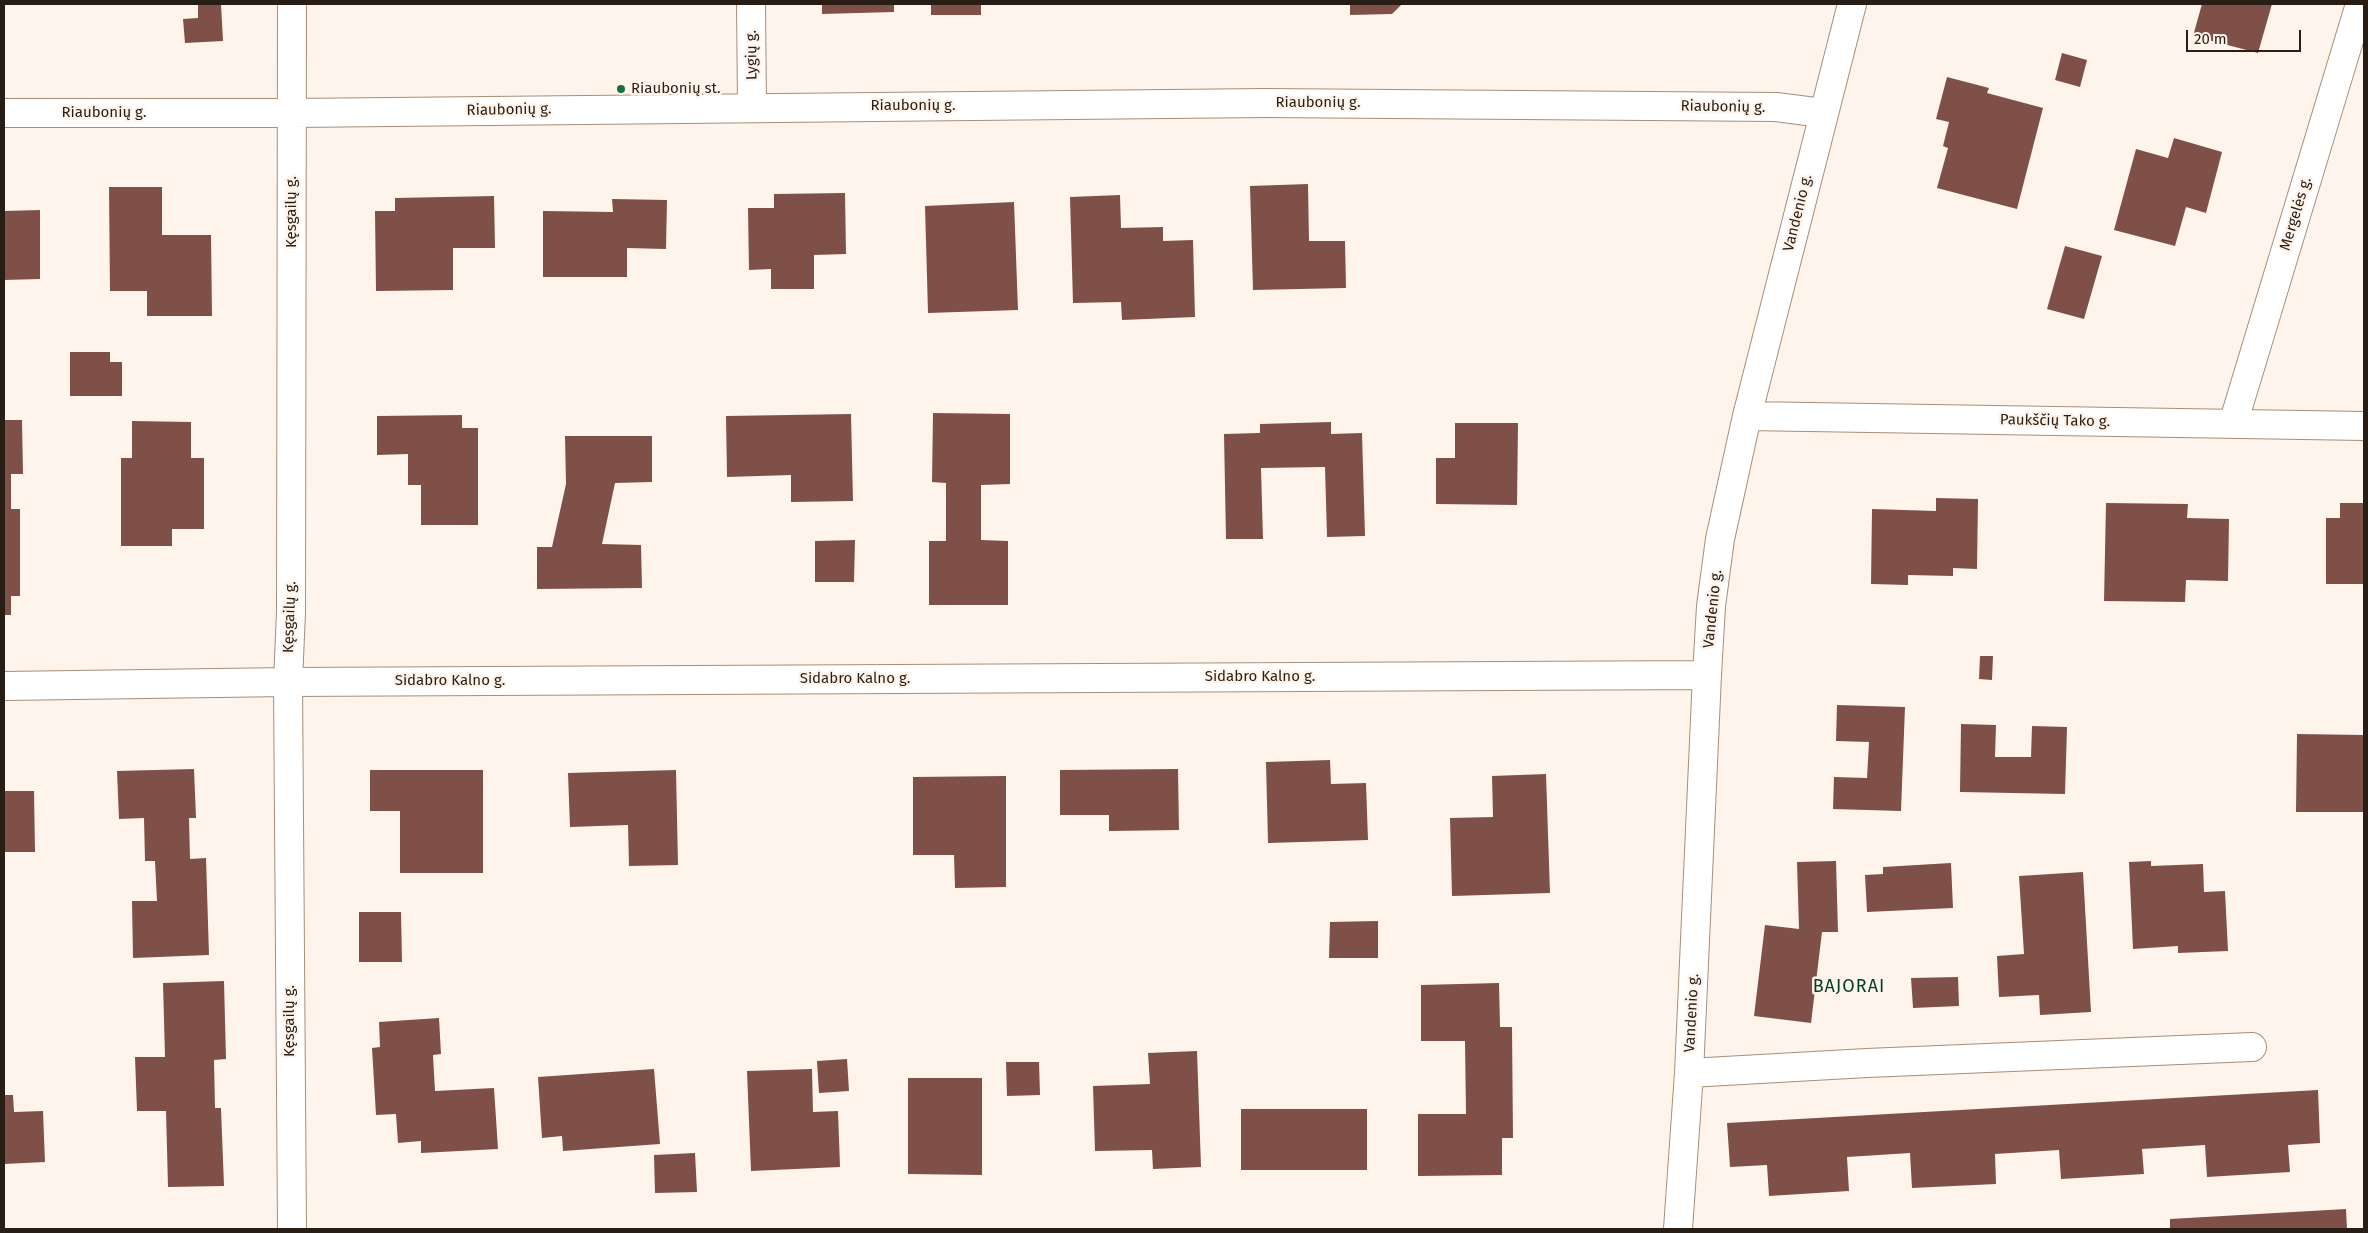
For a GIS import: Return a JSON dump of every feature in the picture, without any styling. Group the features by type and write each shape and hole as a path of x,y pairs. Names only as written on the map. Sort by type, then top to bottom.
{"street":[{"name":"Kęsgailų g.","path":"292,4 291,612 288,682 292,1229"},
{"name":"Lygių g.","path":"751,4 752,107"},
{"name":"Vandenio g.","path":"1678,1229 1689,1073 1711,606 1720,539 1747,416 1852,4"},
{"name":"Mergelės g.","path":"2233,424 2360,4"},
{"name":"Riaubonių g.","path":"4,113 293,113 1265,103 1776,108 1823,113"},
{"name":"Paukščių Tako g.","path":"1747,416 2364,426"},
{"name":"Sidabro Kalno g.","path":"4,686 288,682 1707,675"},
{"path":"1689,1073 2252,1047"}],"building":[{"path":"198,4 221,4 223,41 185,43 183,19 198,18"},
{"path":"822,4 894,4 894,12 822,14"},
{"path":"931,4 981,4 981,15 931,15"},
{"path":"1350,4 1402,4 1392,14 1350,15"},
{"path":"2202,4 2272,4 2258,53 2193,36"},
{"path":"2062,53 2087,60 2080,87 2055,80"},
{"path":"1947,77 1989,88 1987,93 2043,108 2017,209 1937,188 1948,148 1943,146 1949,122 1936,119"},
{"path":"2174,138 2222,152 2206,213 2186,207 2175,246 2114,230 2136,149 2168,158"},
{"path":"1308,184 1309,241 1345,241 1346,288 1253,290 1250,186"},
{"path":"109,187 162,187 162,235 211,235 212,316 147,316 147,291 110,291"},
{"path":"845,193 846,254 814,255 814,289 771,289 771,269 749,270 748,208 774,208 774,194"},
{"path":"1120,195 1121,228 1163,227 1163,241 1193,240 1195,317 1122,320 1121,302 1073,303 1070,197"},
{"path":"494,196 495,248 453,248 453,290 376,291 375,211 395,211 395,198"},
{"path":"612,199 667,200 666,249 627,248 627,277 543,277 543,211 613,212"},
{"path":"1014,202 1018,310 928,313 925,206"},
{"path":"40,210 40,279 4,280 4,211"},
{"path":"2065,246 2102,256 2084,319 2047,309"},
{"path":"70,352 110,352 110,362 122,362 122,396 70,396"},
{"path":"933,413 1010,414 1010,484 981,485 981,540 1008,541 1008,605 929,605 929,541 946,541 946,483 932,482"},
{"path":"851,414 853,501 791,502 791,475 727,477 726,416"},
{"path":"462,415 462,428 478,428 478,525 421,525 421,485 408,485 408,454 377,455 377,416"},
{"path":"4,420 22,420 23,474 11,474 11,509 20,509 20,596 11,596 11,615 4,615"},
{"path":"132,421 191,422 191,458 204,458 204,529 172,529 172,546 121,546 121,458 132,458"},
{"path":"1331,422 1331,434 1362,433 1365,536 1327,537 1325,467 1261,468 1263,539 1226,539 1224,434 1260,433 1260,424"},
{"path":"1455,423 1518,423 1517,505 1436,504 1436,458 1455,458"},
{"path":"565,436 652,436 652,482 615,483 602,544 641,545 642,588 537,589 537,547 552,547 566,484"},
{"path":"1936,498 1978,499 1977,569 1953,568 1953,576 1908,575 1908,585 1871,584 1872,509 1936,511"},
{"path":"2106,503 2188,504 2187,518 2229,519 2228,581 2186,580 2185,602 2104,601"},
{"path":"2340,503 2364,503 2364,584 2326,584 2326,518 2340,518"},
{"path":"855,540 854,582 815,582 815,541"},
{"path":"1980,656 1993,656 1992,680 1979,679"},
{"path":"1837,705 1905,707 1901,811 1833,809 1834,777 1867,778 1869,742 1836,741"},
{"path":"1961,724 1996,725 1995,757 2031,757 2032,726 2067,727 2065,794 1960,792"},
{"path":"2297,734 2364,735 2364,812 2296,812"},
{"path":"1330,760 1331,784 1366,783 1368,840 1268,843 1266,762"},
{"path":"194,769 196,818 189,818 190,859 206,858 209,955 133,958 132,901 157,901 155,861 145,861 144,818 119,819 117,771"},
{"path":"1178,769 1179,830 1109,831 1109,815 1060,815 1060,770"},
{"path":"370,770 483,770 483,873 400,873 400,811 370,811"},
{"path":"676,770 678,865 629,866 628,825 570,827 568,773"},
{"path":"1546,774 1550,893 1452,896 1450,818 1493,817 1492,776"},
{"path":"1006,776 1006,887 955,888 954,855 913,855 913,777"},
{"path":"4,791 34,791 35,852 4,852"},
{"path":"1836,861 1838,932 1822,932 1811,1023 1754,1016 1765,925 1799,929 1797,862"},
{"path":"2151,861 2151,866 2203,864 2204,892 2225,891 2228,951 2178,953 2178,946 2133,949 2129,862"},
{"path":"1951,863 1953,908 1867,912 1865,875 1883,874 1883,867"},
{"path":"2083,872 2091,1012 2040,1015 2039,995 1999,997 1997,956 2024,954 2019,876"},
{"path":"359,912 401,912 402,962 359,962"},
{"path":"1378,921 1378,958 1329,958 1330,922"},
{"path":"1958,977 1959,1006 1913,1008 1911,978"},
{"path":"224,981 226,1059 214,1060 215,1108 221,1108 224,1186 168,1187 166,1111 137,1111 135,1057 165,1057 163,983"},
{"path":"1499,983 1500,1027 1512,1027 1513,1138 1502,1138 1502,1175 1418,1176 1418,1114 1466,1114 1465,1041 1421,1041 1421,985"},
{"path":"439,1018 441,1054 433,1055 435,1091 494,1088 498,1149 421,1153 421,1141 398,1143 396,1114 376,1115 372,1048 380,1047 379,1022"},
{"path":"1197,1051 1201,1167 1153,1169 1152,1150 1095,1151 1093,1086 1150,1084 1148,1053"},
{"path":"847,1059 849,1091 819,1093 817,1061"},
{"path":"1006,1062 1039,1062 1040,1095 1007,1096"},
{"path":"654,1069 660,1144 563,1151 562,1136 542,1138 538,1077"},
{"path":"812,1069 813,1112 838,1111 840,1167 751,1171 747,1071"},
{"path":"908,1078 982,1078 982,1175 908,1174"},
{"path":"2318,1090 2320,1143 2288,1145 2290,1172 2207,1177 2205,1145 2142,1149 2144,1174 2061,1179 2059,1150 1995,1154 1996,1184 1912,1188 1910,1153 1847,1157 1849,1191 1769,1196 1767,1165 1730,1167 1727,1123"},
{"path":"4,1095 13,1095 14,1112 43,1111 45,1162 4,1164"},
{"path":"1241,1109 1367,1109 1367,1170 1241,1170"},
{"path":"695,1153 697,1192 655,1193 654,1155"},
{"path":"2346,1209 2347,1229 2170,1229 2170,1219"}],"place":[{"name":"Riaubonių st.","path":"621,89"}],"district":[{"name":"BAJORAI","path":"1849,987"}]}
